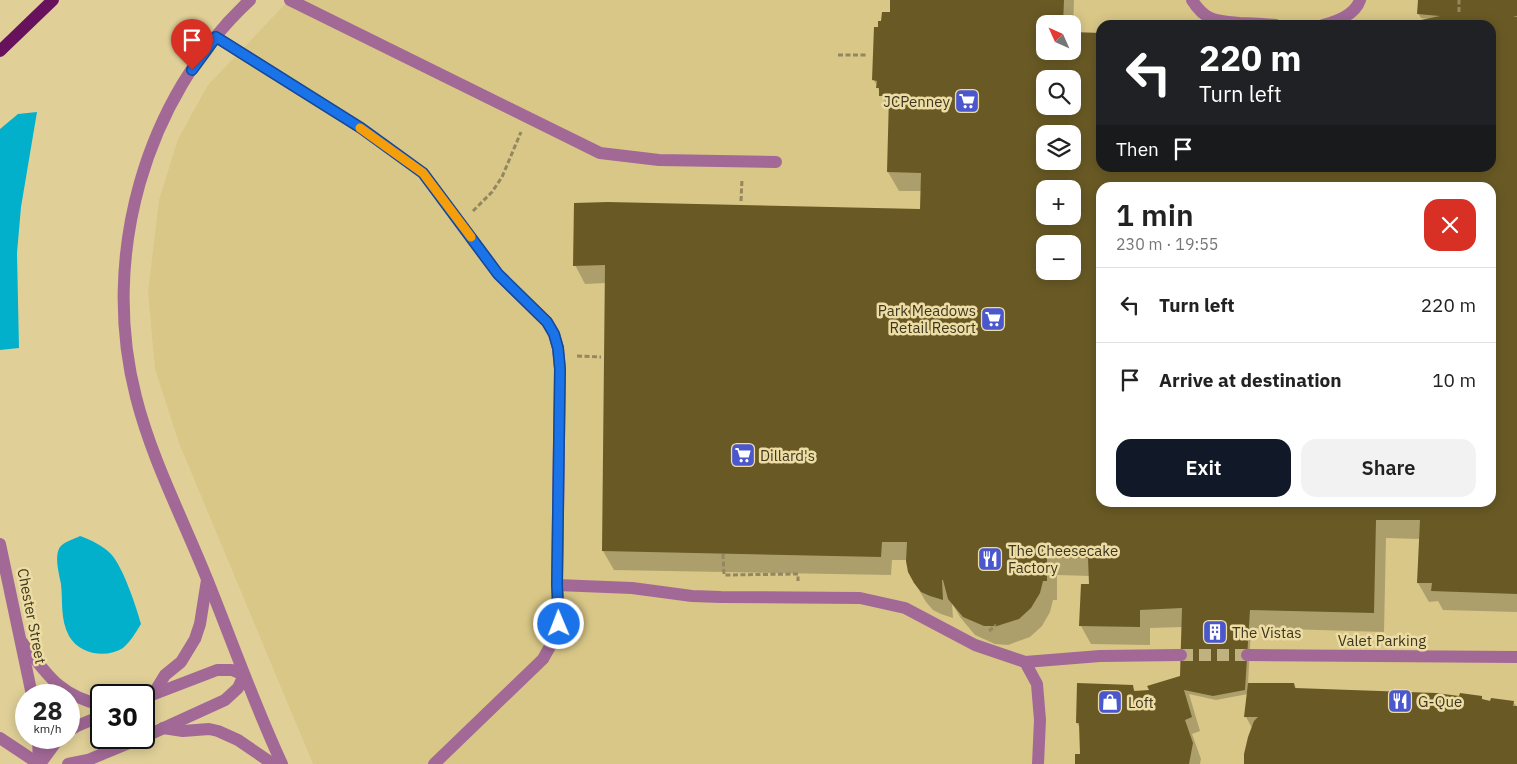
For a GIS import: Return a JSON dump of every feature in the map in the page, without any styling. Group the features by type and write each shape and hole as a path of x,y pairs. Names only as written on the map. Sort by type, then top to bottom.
{"main road":[{"path":"0,51 53,0"}],"street":[{"path":"250,0 216,37 192,70 172,102 159,129 149,156 130,226 127,245 124,303 129,362 143,420 244,675 282,764"},
{"path":"290,0 600,153 659,160 776,162"},
{"path":"1192,0 1198,10 1213,20"},
{"path":"1338,20 1358,6 1360,0"},
{"path":"216,37 361,128 423,173 498,274 547,322 554,334 559,356 557,585 559,624 557,634 543,660 434,764"},
{"name":"Chester Street","path":"0,544 29,684"},
{"path":"155,688 165,675 181,662 195,639 200,624 207,578"},
{"path":"557,585 632,588 692,596 796,599 860,598 905,608 975,645 1025,662 1100,656 1180,655"},
{"path":"19,639 59,687 80,699 90,702"},
{"name":"Valet Parking","path":"1246,655 1517,657"},
{"path":"1025,662 1036,684 1040,720 1038,764"},
{"path":"155,694 217,670 232,670 244,675"},
{"path":"155,732 226,700 238,688 244,675"},
{"path":"163,728 183,731 209,729 218,731 238,740 273,764"},
{"path":"0,738 39,764"},
{"path":"38,749 39,764"},
{"path":"39,764 51,749"},
{"path":"68,764 88,760 114,749"}],"path":[{"path":"1459,0 1459,12"},
{"path":"838,55 866,55"},
{"path":"461,223 492,192 502,177 518,139"},
{"path":"559,356 601,357"},
{"path":"723,554 724,575 798,574 796,599"}],"shaded area":[{"name":"Park Meadows Retail Resort","path":"289,0 1517,0 1517,764 313,764 179,443 155,369 148,292 159,200 178,139 208,85"}],"water":[{"path":"37,112 21,207 17,253 19,348 0,350 0,129 18,114"},
{"path":"80,536 100,545 116,560 129,587 141,624 123,648 109,653 101,654 86,651 73,642 66,630 57,555 62,545"}],"building":[{"path":"890,0 1064,0 1063,15 1036,15 1036,60 1081,60 1081,32 1096,33 1096,172 1496,172 1496,20 1421,20 1440,16 1417,14 1418,0 1517,0 1517,16 1513,16 1517,17 1517,594 1431,591 1432,583 1417,583 1420,520 1376,520 1374,613 1250,610 1245,690 1213,696 1184,690 1192,717 1185,720 1193,743 1189,764 1075,764 1075,754 1080,754 1079,723 1076,723 1077,683 1133,685 1134,691 1149,690 1147,686 1180,676 1182,608 1140,610 1140,627 1079,626 1081,584 1089,584 1088,558 1047,557 1047,581 1043,581 1040,593 1031,608 1019,619 997,626 984,626 963,617 948,599 943,580 943,600 921,592 908,572 906,561 907,542 882,542 881,557 602,551 605,265 573,266 574,203 608,202 920,209 921,173 887,172 889,96 879,96 879,88 876,88 877,81 872,80 874,27 878,27 878,21 881,21 882,12 890,12"},
{"path":"1248,683 1294,683 1295,688 1436,693 1459,696 1460,693 1482,696 1482,699 1490,701 1491,698 1514,701 1513,706 1517,706 1517,764 1244,764 1248,737 1254,721 1258,717 1244,717"}],"tunnel":[{"path":"1181,655 1247,655"}],"slow traffic":[{"path":"360,128 423,173 471,237"}],"place":[{"name":"JCPenney","path":"967,101"},
{"name":"Park Meadows Retail Resort","path":"993,319"},
{"name":"Dillard's","path":"743,455"},
{"name":"The Cheesecake Factory","path":"990,559"},
{"name":"The Vistas","path":"1215,632"},
{"name":"G-Que","path":"1400,701"},
{"name":"Loft","path":"1110,702"}],"route":[{"path":"192,70 216,37 361,128 423,173 498,274 547,322 554,334 558,348 560,369 557,585 559,624"}]}
